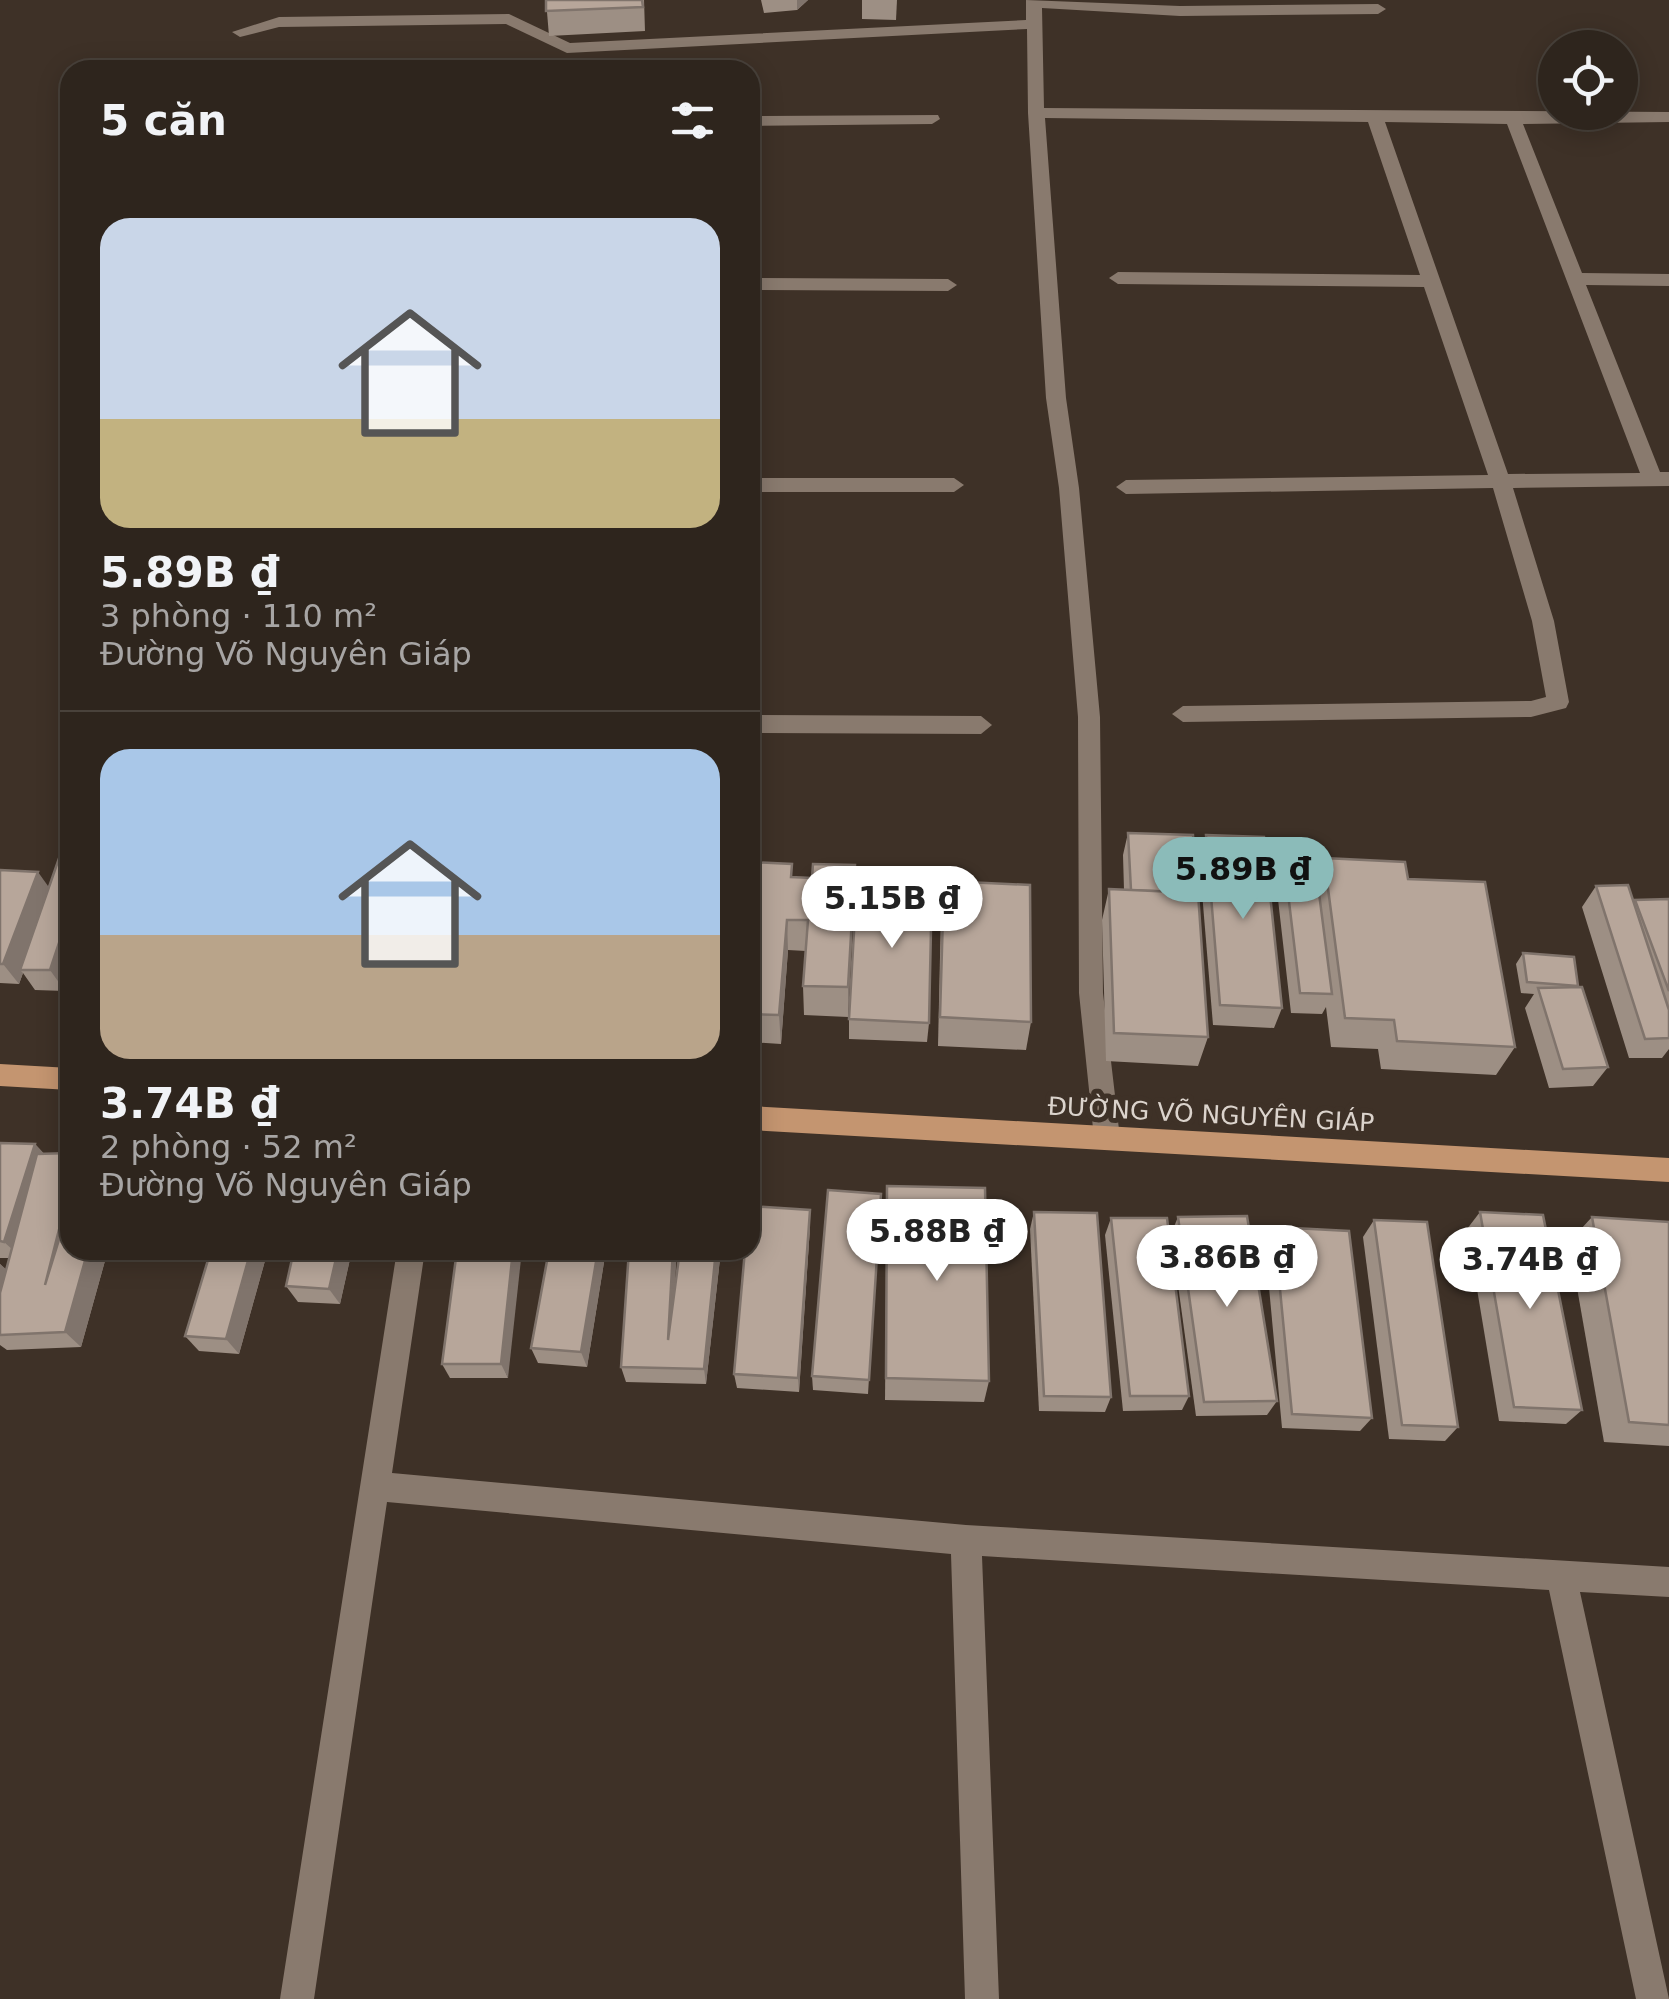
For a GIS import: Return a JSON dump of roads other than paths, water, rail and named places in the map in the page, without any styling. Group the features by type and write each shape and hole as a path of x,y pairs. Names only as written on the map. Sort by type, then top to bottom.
{"main road":[{"path":"0,1075 60,1078"},
{"name":"ĐƯỜNG VÕ NGUYÊN GIÁP","path":"760,1119 1669,1170"}],"street":[{"path":"1107,1138 1091,993 1089,717 1069,488 1056,398 1036,113 1034,2 1180,11 1378,9"},
{"path":"240,32 279,22 509,19 567,48 1032,24"},
{"path":"1036,113 1513,120 1669,117"},
{"path":"1183,714 1532,710 1558,702 1543,621 1501,482 1376,118"},
{"path":"760,121 932,120"},
{"path":"1126,486 1661,479 1513,120"},
{"path":"1118,278 1434,281"},
{"path":"1576,279 1669,280"},
{"path":"760,284 948,285"},
{"path":"760,484 954,485"},
{"path":"760,724 982,725"},
{"path":"297,1999 409,1260"},
{"path":"374,1486 966,1540 1669,1582"},
{"path":"966,1540 982,1999"},
{"path":"1561,1576 1653,1999"}]}
